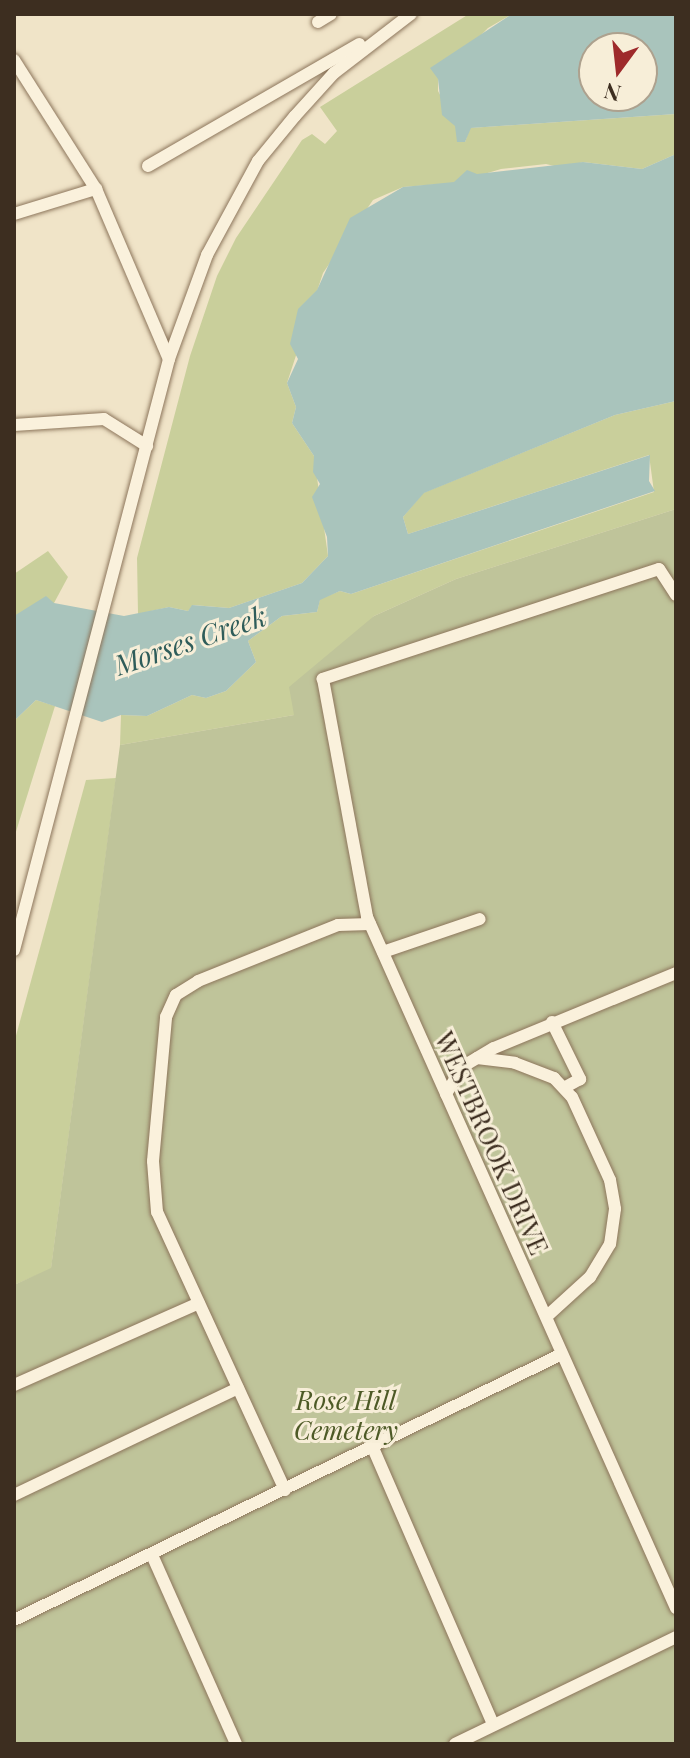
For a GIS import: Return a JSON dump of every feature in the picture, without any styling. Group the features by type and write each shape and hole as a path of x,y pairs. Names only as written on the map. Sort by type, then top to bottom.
{"lane":[{"path":"318,22 331,14"},
{"path":"148,166 410,14"},
{"path":"14,950 169,359 207,255 258,161 334,73 410,14"},
{"path":"14,60 96,189 169,359"},
{"path":"14,214 96,189"},
{"path":"14,425 104,419 147,446"},
{"name":"WESTBROOK DRIVE","path":"676,595 659,569 323,679 370,924 676,1608"},
{"path":"383,952 480,919"},
{"path":"285,1490 162,1229 154,1194 170,1006 176,995 198,981 338,925 370,924"},
{"path":"446,1094 462,1067 477,1058 552,1022 676,973"},
{"path":"552,1022 580,1079 564,1088"},
{"path":"477,1058 515,1063 554,1078 564,1088 610,1180 615,1209 610,1244 590,1277 546,1317"},
{"path":"14,1385 199,1303"},
{"path":"14,1620 562,1354"},
{"path":"14,1495 238,1388"},
{"path":"373,1448 493,1724"},
{"path":"152,1555 236,1744"},
{"path":"455,1744 619,1669 676,1637"}],"green space":[{"path":"469,14 512,14 488,28 438,79 438,91 465,142 470,128 676,114 676,154 642,169 583,162 563,168 546,164 501,169 454,183 403,187 373,200 323,273 287,383 296,407 292,423 314,456 328,556 302,583 229,608 193,605 188,611 169,607 138,614 137,558 190,356 217,276 236,238 302,140 312,134 325,144 337,131 320,107"},
{"path":"676,401 676,509 456,579 374,616 294,715 120,745 121,715 147,716 192,695 206,698 226,691 256,662 248,641 282,616 317,612 320,599 340,591 351,594 654,492 649,455 408,534 403,517 423,493 615,415"},
{"name":"Rose Hill Cemetery","path":"676,509 676,1744 14,1744 14,1285 51,1268 120,745 294,715 289,687 374,616 456,579"},
{"path":"48,551 68,577 54,603 14,616 14,574"},
{"path":"36,700 55,706 14,838 14,721"},
{"path":"116,778 51,1269 14,1285 14,1043 86,780"}],"water":[{"path":"512,14 676,14 676,114 471,128 465,142 457,142 455,126 442,115 438,79 430,68"},
{"name":"Morses Creek","path":"676,154 676,401 615,415 424,493 403,517 408,534 650,455 649,481 655,491 351,594 340,591 320,600 317,612 282,616 248,641 256,662 226,691 206,698 192,695 147,716 121,715 102,722 36,700 14,721 14,616 46,596 54,603 124,616 169,607 188,611 192,605 229,608 302,583 328,556 327,537 312,497 320,484 313,472 314,456 292,423 296,407 287,383 298,359 290,344 298,309 317,290 350,218 403,187 454,182 467,170 477,174 583,162 642,169"}]}
